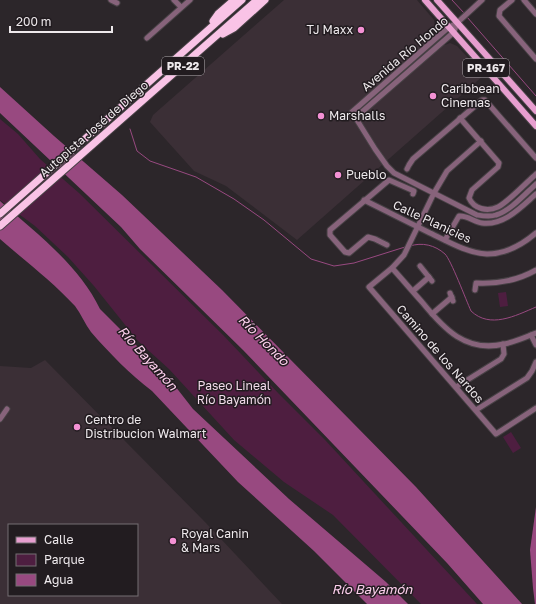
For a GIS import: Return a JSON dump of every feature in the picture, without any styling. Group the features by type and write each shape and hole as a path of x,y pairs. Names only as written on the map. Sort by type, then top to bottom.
{"highway":[{"path":"205,32 218,14 234,0"},
{"name":"Autopista José de Diego","path":"0,214 242,0"},
{"path":"102,124 128,105 247,0"},
{"path":"197,53 210,37 252,0"},
{"name":"Autopista José de Diego","path":"0,226 257,0"},
{"path":"213,39 234,28 266,0"}],"main road":[{"name":"PR-167","path":"425,0 536,126"},
{"name":"PR-167","path":"437,0 460,20 536,111"}],"street":[{"path":"111,0 117,3"},
{"path":"174,0 181,7"},
{"path":"147,38 190,0"},
{"name":"Avenida Río Hondo","path":"451,29 352,112 355,118 451,29 460,20 482,0"},
{"path":"512,0 500,10 499,16 536,59"},
{"path":"524,0 536,14"},
{"path":"407,169 413,158 480,100 485,100 536,158"},
{"path":"355,118 387,166 394,173 477,215 497,215 508,209 536,184"},
{"path":"460,118 498,161 499,165 472,190 469,198 472,204 489,210 499,206 536,174"},
{"path":"481,141 447,171 434,193 404,256 392,268 447,330 462,339 482,345 503,344 534,334 536,346"},
{"path":"387,245 379,244 375,238 368,237 349,253 345,252 330,235 330,230 388,180 414,192 413,194"},
{"path":"445,240 459,216 462,215 482,223 495,223 510,216 536,194"},
{"path":"531,198 536,204"},
{"name":"Calle Planicies","path":"364,200 417,227 474,252 487,254 502,252 523,244 536,233"},
{"path":"413,291 431,279 420,266"},
{"name":"Camino de los Nardos","path":"392,268 369,287 496,434 536,408"},
{"path":"475,290 476,283 510,281 536,270"},
{"path":"432,314 452,297"},
{"path":"456,387 501,359 504,354 503,344"},
{"path":"476,410 527,378 536,362"},
{"path":"0,420 7,409"}],"shaded area":[{"path":"284,0 417,0 434,20 434,33 445,45 450,43 457,46 484,75 297,240 226,186 194,171 150,122 153,115"},
{"path":"45,360 205,522 282,604 0,604 0,366 31,368"}],"green space":[{"name":"Paseo Lineal Río Bayamón","path":"0,119 18,134 40,159 79,193 223,335 326,441 477,604 421,604 333,515 284,482 234,440 169,369 138,341 94,286 68,257 35,226 0,200"},
{"path":"506,292 508,306 500,307 498,293"},
{"path":"511,432 521,448 513,453 503,437"}],"water":[{"name":"Río Hondo","path":"0,87 122,195 222,290 416,487 522,604 483,604 447,563 243,350 140,249 121,227 0,113"},
{"name":"Río Bayamón","path":"0,201 56,250 69,264 81,278 100,309 168,377 193,409 289,499 386,582 408,604 367,604 314,551 238,482 152,391 128,371 105,348 91,332 75,306 48,280 0,239"},
{"path":"536,507 536,604 535,604 530,550"}],"waterway":[{"path":"452,0 464,13"},
{"path":"467,17 536,96"},
{"path":"130,129 137,151 150,161 196,177 234,199 264,220 311,259 334,266 354,263 405,247"},
{"path":"410,246 419,244 433,246 445,254 455,272 471,311 478,316 494,320 503,319 536,307"}],"place":[{"name":"TJ Maxx","path":"361,30"},
{"name":"Caribbean Cinemas","path":"433,96"},
{"name":"Marshalls","path":"321,116"},
{"name":"Pueblo","path":"338,175"},
{"name":"Centro de Distribucion Walmart","path":"77,427"},
{"name":"Royal Canin & Mars","path":"173,541"}]}
